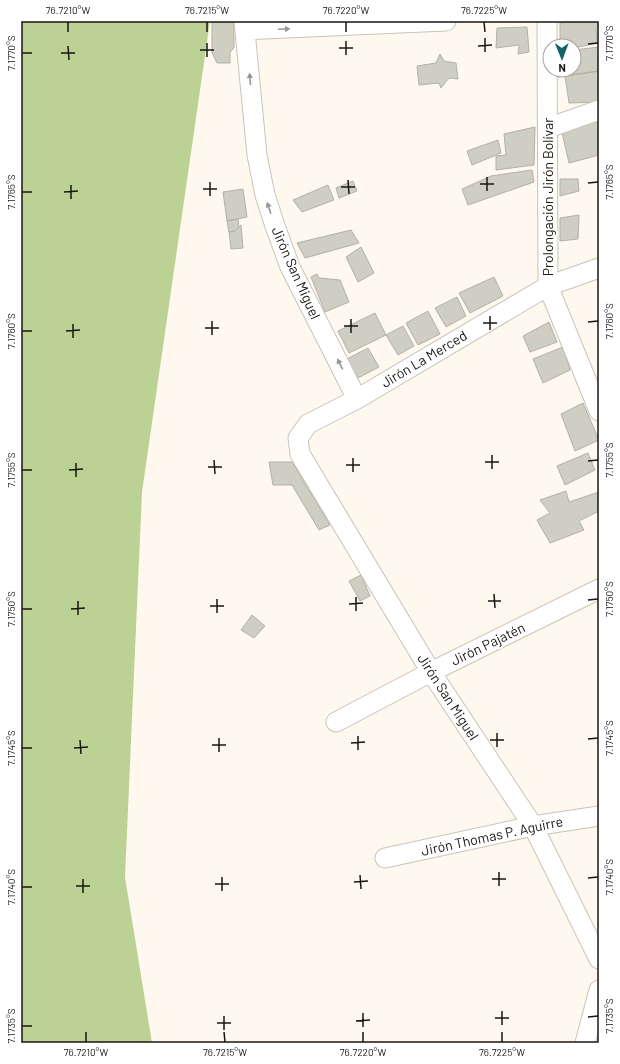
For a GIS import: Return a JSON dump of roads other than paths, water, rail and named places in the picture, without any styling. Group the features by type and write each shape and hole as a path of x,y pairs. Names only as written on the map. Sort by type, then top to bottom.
{"street":[{"path":"245,26 446,21"},
{"name":"Prolongación Jirón Bolívar","path":"547,21 548,286 599,410"},
{"name":"Jirón San Miguel","path":"245,26 256,155 265,196 290,267 357,399"},
{"path":"548,128 599,110"},
{"name":"Jirón La Merced","path":"298,438 308,424 357,399 548,286 599,268"},
{"name":"Jirón San Miguel","path":"298,438 300,454 431,672 533,826 599,958"},
{"name":"Jirón Pajatén","path":"336,722 431,672 599,589"},
{"name":"Jirón Thomas P. Aguirre","path":"385,858 533,826 599,816"},
{"path":"588,1043 599,990"}]}
